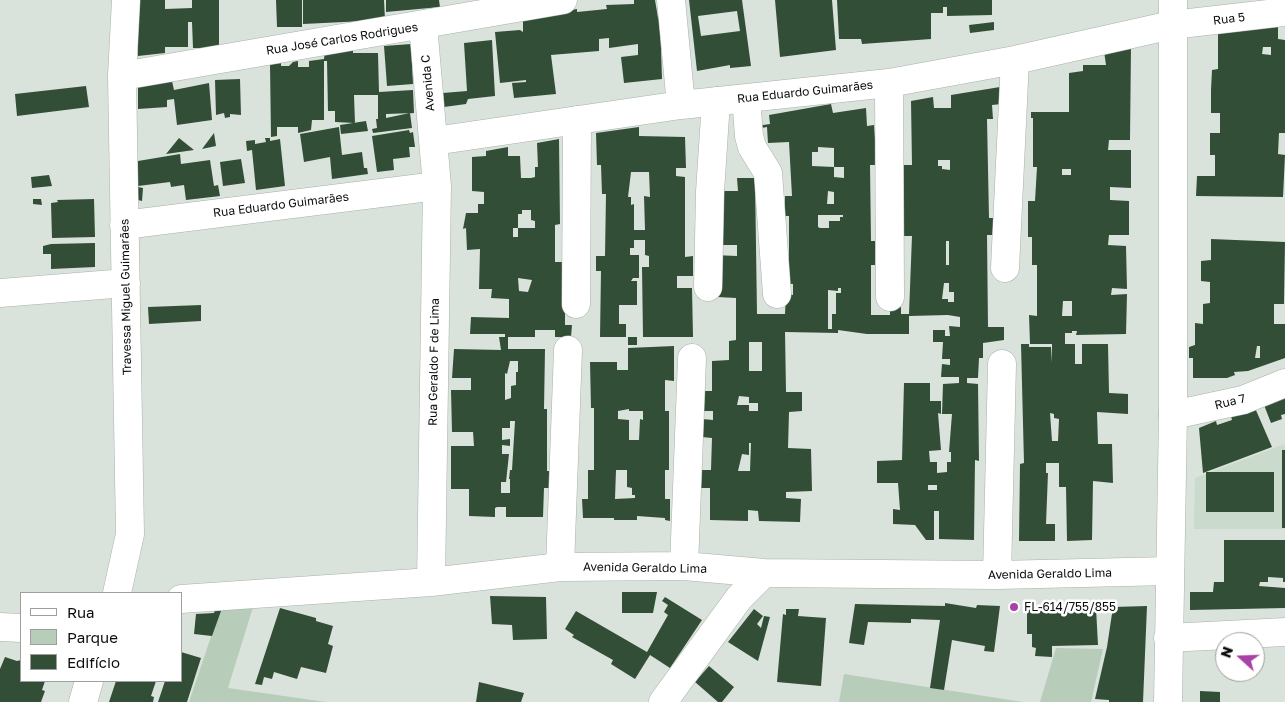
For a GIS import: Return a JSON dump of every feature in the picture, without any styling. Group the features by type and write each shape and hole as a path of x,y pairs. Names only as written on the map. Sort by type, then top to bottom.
{"street":[{"name":"Travessa Miguel Guimarães","path":"117,592 130,534 122,76 126,0"},
{"name":"Rua José Carlos Rodrigues","path":"122,76 563,0"},
{"path":"670,0 680,105"},
{"name":"Rua 5","path":"1173,13 1285,12"},
{"path":"1168,702 1173,415 1173,13"},
{"name":"Rua Eduardo Guimarães","path":"434,141 680,105 889,83 1014,60 1173,13"},
{"name":"Avenida C","path":"423,25 434,141"},
{"path":"1006,268 1014,60"},
{"path":"889,83 890,297"},
{"path":"746,98 749,136 752,147 768,172 777,294"},
{"path":"708,287 710,192 716,101"},
{"path":"576,304 577,120"},
{"name":"Rua Geraldo F de Lima","path":"431,582 437,186 434,141"},
{"name":"Rua Eduardo Guimarães","path":"124,225 437,186"},
{"path":"0,293 126,283"},
{"path":"560,567 568,350"},
{"path":"684,566 692,358"},
{"path":"997,575 1002,364"},
{"name":"Rua 7","path":"1173,415 1243,400 1285,383"},
{"name":"Avenida Geraldo Lima","path":"182,598 431,582 560,567 684,566 764,573 997,575 1170,571"},
{"path":"664,702 739,598 764,573"},
{"path":"0,627 20,628"},
{"path":"1168,638 1285,632"},
{"path":"82,702 89,682"}],"shaded area":[{"path":"1285,444 1285,529 1194,529 1195,478"}],"green space":[{"path":"254,604 228,688 326,702 189,702 221,607"},
{"path":"1056,648 1103,649 1091,702 1040,702"},
{"path":"844,674 1023,702 839,702"}],"building":[{"path":"137,0 165,0 165,9 192,8 192,0 219,0 219,48 193,48 192,22 188,22 188,47 165,47 165,53 138,56"},
{"path":"276,0 302,0 302,27 277,27"},
{"path":"303,0 384,0 385,20 303,24"},
{"path":"386,0 439,0 440,7 386,12"},
{"path":"634,0 655,0 658,18 660,19 662,79 624,83 621,57 638,55 638,44 609,48 609,38 599,39 599,51 551,55 556,94 514,98 512,83 526,82 526,80 500,83 495,32 520,30 523,32 523,18 577,9 577,12 607,9 606,5 634,4"},
{"path":"689,0 742,0 751,66 730,68 730,65 697,71","holes":["737,11 740,31 701,36 698,16"]},
{"path":"775,0 832,0 836,50 780,57"},
{"path":"837,0 992,0 992,15 947,16 947,7 943,7 943,13 931,13 931,39 862,44 861,39 839,39"},
{"path":"994,22 994,30 970,33 969,25"},
{"path":"1278,24 1278,39 1285,40 1285,133 1279,133 1278,154 1285,155 1283,197 1196,196 1197,176 1215,176 1215,155 1210,155 1210,133 1220,133 1220,113 1211,113 1212,70 1218,69 1218,32","holes":["1263,47 1271,47 1271,55 1262,54"]},
{"path":"492,40 495,96 468,99 466,104 444,107 443,93 467,91 464,43"},
{"path":"411,44 413,84 387,86 384,46"},
{"path":"1131,46 1130,140 1109,140 1108,150 1131,150 1131,188 1110,187 1110,200 1129,201 1129,235 1109,235 1108,245 1126,246 1127,289 1112,288 1111,295 1127,294 1126,334 1076,335 1077,331 1072,331 1072,333 1065,333 1065,344 1075,344 1075,364 1082,364 1082,344 1108,344 1109,393 1128,394 1128,414 1097,412 1098,444 1112,444 1113,483 1093,481 1092,540 1067,541 1066,487 1059,487 1059,463 1046,463 1046,473 1048,473 1046,524 1055,524 1055,541 1019,541 1020,464 1024,463 1021,344 1029,344 1029,347 1051,347 1052,363 1052,344 1030,344 1029,315 1037,316 1037,265 1032,265 1032,237 1028,237 1028,201 1035,201 1037,167 1033,167 1033,118 1031,118 1031,112 1069,112 1069,73 1083,71 1083,65 1106,65 1104,51","holes":["1062,169 1071,169 1071,175 1062,175","1063,301 1072,301 1072,316 1062,316","1050,413 1054,414 1054,418 1059,419 1058,441 1052,441"]},
{"path":"353,48 353,53 378,53 379,92 413,90 414,113 410,113 412,128 373,133 372,129 377,128 378,95 354,95 355,123 335,122 335,111 328,111 327,61 324,61 324,120 312,120 311,130 298,133 298,127 277,127 277,136 271,137 270,64 281,63 281,66 289,66 293,62 298,61 298,67 309,67 309,61 324,59 325,51","holes":["409,113 386,118 386,114"]},
{"path":"240,79 241,115 230,114 230,117 225,118 224,113 216,115 215,80"},
{"path":"172,81 174,90 209,83 212,120 177,125 174,99 167,100 167,107 138,109 138,86"},
{"path":"86,86 89,107 17,116 15,94"},
{"path":"1000,87 1002,104 992,105 993,119 987,119 989,218 996,218 998,235 987,235 988,327 1004,327 1004,340 983,343 983,358 979,358 978,378 967,378 967,383 978,384 979,461 975,460 974,540 939,539 939,511 934,511 934,540 926,540 915,525 893,524 893,509 900,510 898,483 877,483 877,461 902,460 904,383 930,383 930,401 941,401 941,414 938,413 941,450 929,451 930,462 937,462 937,473 947,472 947,462 951,462 951,452 949,452 952,414 942,414 943,384 959,383 959,377 941,377 942,364 950,365 950,359 942,359 943,342 933,342 933,330 945,330 945,336 950,336 949,326 960,327 960,317 948,315 909,316 909,334 867,334 838,330 838,333 785,332 786,392 802,392 802,411 789,412 788,448 811,449 812,491 786,492 786,498 801,499 800,522 759,521 758,511 748,510 748,521 710,520 710,488 697,488 698,470 711,470 712,438 702,437 702,419 713,420 713,411 703,411 703,391 712,391 712,361 729,360 729,341 736,340 736,298 717,297 714,255 737,256 737,245 716,245 721,191 738,191 737,178 755,178 757,314 785,314 786,294 793,295 793,284 789,284 789,216 785,216 785,196 792,196 789,142 768,143 767,127 756,129 756,126 770,124 769,115 831,104 833,113 866,108 867,126 874,125 877,165 870,165 871,241 875,241 875,265 871,265 871,315 890,315 890,308 901,307 901,314 909,314 912,236 902,236 904,187 901,187 901,165 912,165 911,101 933,97 934,108 951,108 951,95","holes":["818,147 834,148 834,167 812,166 812,152 818,152","938,160 950,160 950,170 942,169 942,166 938,166","834,167 844,167 844,178 834,177","828,191 834,192 834,204 827,204","818,215 843,215 843,217 840,217 840,221 829,221 829,228 818,227","946,241 949,241 949,265 946,265","944,283 949,283 949,292 954,292 954,302 948,302 948,299 942,299","838,288 841,288 841,293 836,293 836,314 832,314 832,329 828,329 828,290 838,291","749,342 762,342 762,371 749,371","739,396 749,397 749,403 758,403 758,411 749,411 749,405 737,405","749,443 751,443 750,471 738,471 742,454 749,455","928,485 937,485 937,490 928,490"]},
{"path":"366,121 368,131 341,134 340,125"},
{"path":"339,127 342,155 362,152 364,168 367,168 368,174 332,179 330,157 304,162 300,134"},
{"path":"639,127 639,136 685,137 686,168 676,168 676,176 685,177 685,257 693,256 693,276 677,276 677,288 692,288 693,337 643,337 642,267 649,267 649,256 645,255 645,240 634,240 634,248 630,248 630,255 639,255 639,278 633,278 631,281 637,281 637,305 619,305 619,324 626,324 626,337 600,337 601,271 596,271 596,256 605,256 606,194 602,194 601,165 597,165 596,133","holes":["631,172 649,172 650,197 644,196 645,230 634,230 634,204 631,205 631,197 628,197"]},
{"path":"409,130 410,133 413,132 415,147 409,147 410,157 393,159 394,170 377,172 372,136"},
{"path":"214,133 216,146 202,149"},
{"path":"179,138 194,150 166,154"},
{"path":"265,138 270,138 270,141 280,139 285,186 256,190 252,150 247,151 246,141 255,140 255,144 266,142"},
{"path":"559,139 560,224 555,225 555,262 565,262 565,325 572,325 571,337 555,337 555,330 535,330 535,337 508,337 508,349 545,349 544,409 547,409 547,471 551,471 551,488 544,488 543,517 506,517 506,507 495,508 495,517 469,516 469,489 451,489 451,446 474,446 473,432 452,432 451,390 471,390 471,378 452,378 454,349 501,350 499,337 505,337 505,334 470,334 471,317 509,318 509,299 491,298 492,289 479,289 480,249 467,250 466,228 463,229 466,213 478,213 478,204 484,204 484,192 472,191 472,157 486,156 486,151 508,147 508,156 520,156 521,178 531,178 535,177 535,167 538,167 537,143","holes":["522,210 531,210 531,220 535,221 535,228 518,228 518,214 522,214","513,228 518,228 518,237 513,237","518,278 532,280 528,292 519,291","510,361 518,361 516,385 511,386 511,398 505,400 505,373 507,374","510,421 515,421 512,470 510,470 509,479 510,493 501,493 501,482 506,482 509,454 502,454 502,445 510,446 510,439 502,440 502,428 510,428"]},
{"path":"180,154 181,164 210,160 214,186 218,185 220,196 186,200 184,185 171,187 170,182 138,186 138,161"},
{"path":"241,159 245,183 223,186 220,162"},
{"path":"49,175 52,186 32,188 31,177"},
{"path":"138,187 143,188 142,201 138,200"},
{"path":"33,199 41,199 42,205 33,204"},
{"path":"94,199 95,237 52,238 51,203 58,202 57,200"},
{"path":"1211,239 1285,242 1284,304 1274,304 1274,324 1285,324 1285,358 1248,371 1234,372 1235,375 1227,378 1193,378 1193,358 1189,358 1189,347 1195,345 1195,323 1203,324 1203,304 1210,303 1210,282 1201,281 1201,261 1211,260","holes":["1257,346 1260,346 1260,358 1255,358"]},
{"path":"95,243 95,267 51,269 51,254 43,254 43,246 51,244"},
{"path":"201,305 201,321 149,324 148,307"},
{"path":"628,337 637,337 637,345 628,345"},
{"path":"674,346 674,381 665,380 665,411 669,411 669,470 665,470 665,499 670,499 670,521 665,520 665,518 637,516 637,520 583,518 582,499 588,499 588,470 594,470 594,408 591,408 590,362 617,362 617,370 628,370 628,348","holes":["629,409 629,411 643,411 643,420 640,419 639,440 629,440 629,420 618,419 618,411","616,470 627,470 627,487 632,488 632,495 635,495 635,498 615,499"]},
{"path":"1285,398 1285,414 1281,415 1282,419 1271,423 1264,405"},
{"path":"1255,408 1272,447 1203,473 1199,428 1216,421 1217,425 1232,420 1231,416"},
{"path":"1282,450 1285,450 1285,528 1282,528"},
{"path":"1206,472 1274,472 1274,512 1206,512"},
{"path":"1224,540 1285,540 1285,582 1283,582 1283,578 1268,577 1268,582 1260,582 1259,586 1285,588 1285,608 1190,610 1190,592 1213,592 1214,582 1224,582"},
{"path":"622,592 657,592 653,613 622,613"},
{"path":"490,596 546,597 547,639 513,640 512,625 492,624"},
{"path":"665,597 702,620 670,668 650,655 635,679 611,664 613,660 572,637 574,635 565,629 576,611 647,652 668,615 664,612 668,605 662,601"},
{"path":"945,603 976,608 977,605 1000,606 994,652 984,651 985,646 952,640 944,690 930,688 940,620 911,619 911,623 868,622 864,645 849,643 855,604 945,606"},
{"path":"1147,606 1143,702 1109,702 1109,700 1095,699 1107,647 1113,607"},
{"path":"280,608 316,618 316,621 333,626 328,644 333,646 326,673 301,667 297,679 274,672 272,679 264,677 262,685 255,684"},
{"path":"1027,608 1096,608 1098,645 1052,646 1052,657 1035,656 1036,648 1032,647 1032,634 1027,634"},
{"path":"754,609 763,616 757,624 761,628 764,616 770,617 758,661 728,642"},
{"path":"786,609 799,609 798,616 826,618 821,686 777,682 783,614 786,615"},
{"path":"215,610 221,611 212,636 194,634 196,614 214,613"},
{"path":"182,652 201,658 187,702 158,702 165,682 182,682"},
{"path":"5,657 20,660 20,682 45,682 42,690 45,691 41,702 0,702 0,669"},
{"path":"709,666 734,687 722,702 718,702 695,682"},
{"path":"116,682 156,682 151,696 154,697 153,702 109,702"},
{"path":"479,682 524,693 521,702 476,702"},
{"path":"1200,691 1220,692 1220,702 1200,702"}],"place":[{"name":"FL-614/755/855","path":"1014,607"}]}
